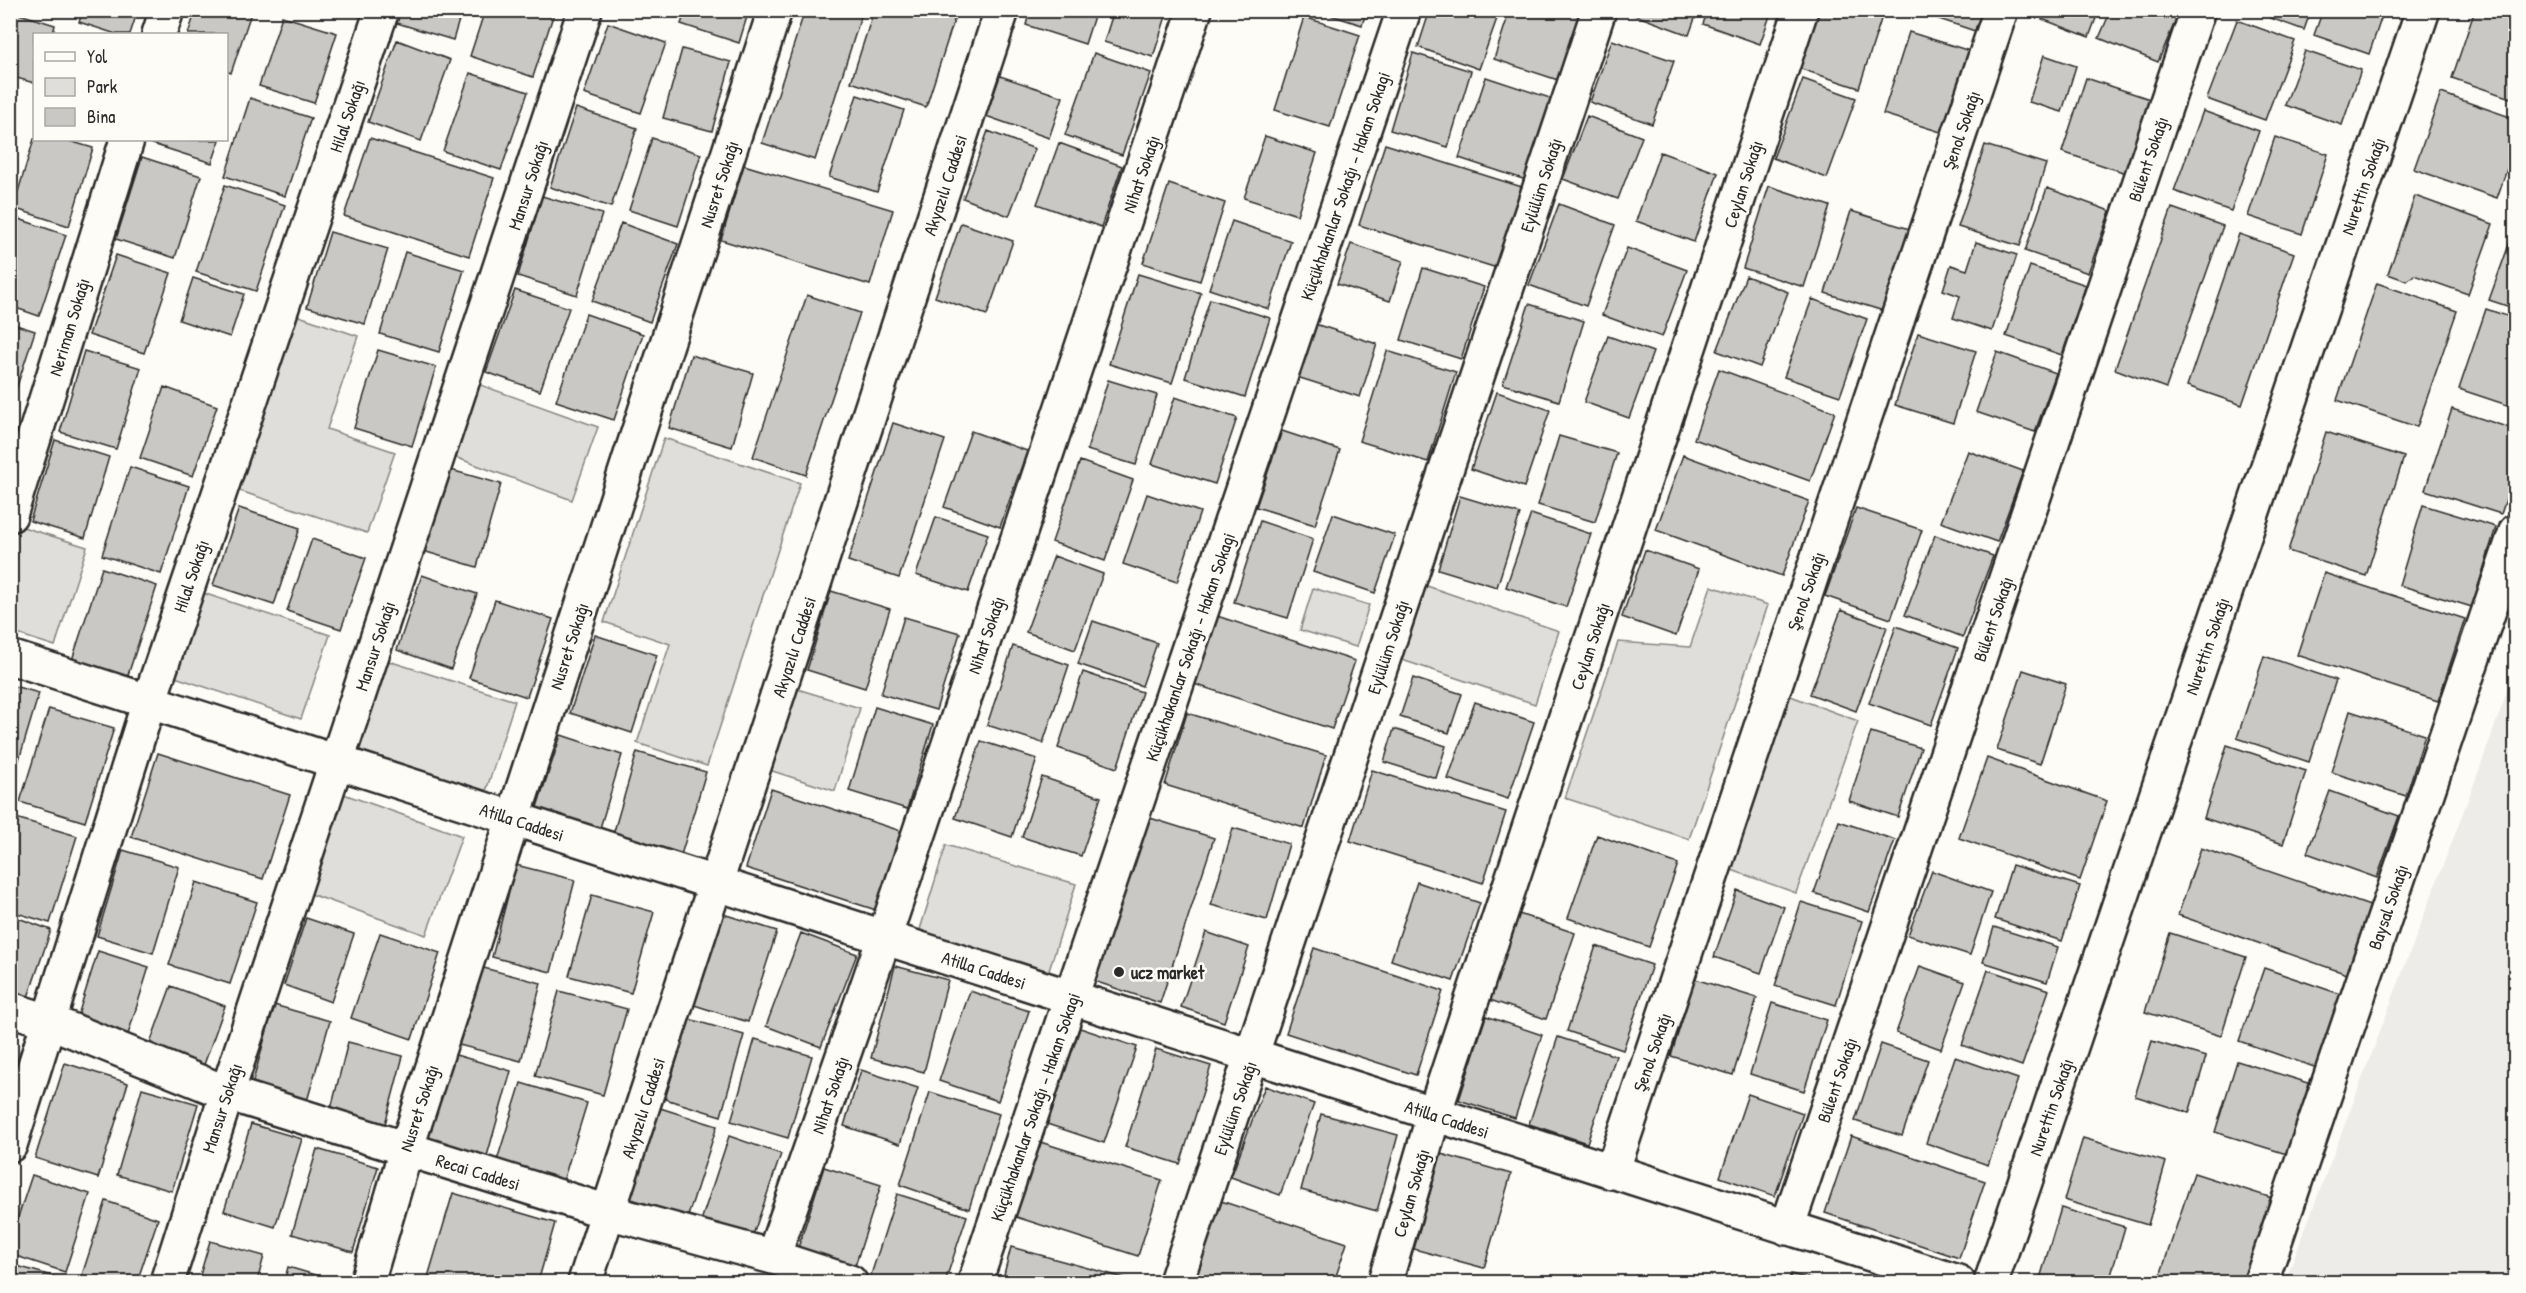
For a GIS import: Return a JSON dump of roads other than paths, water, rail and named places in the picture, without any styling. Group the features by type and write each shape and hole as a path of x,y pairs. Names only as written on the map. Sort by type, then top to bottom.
{"street":[{"path":"159,33 167,10"},
{"name":"Hilal Sokağı","path":"10,1145 51,1022 149,702 382,10"},
{"name":"Mansur Sokağı","path":"167,1282 227,1093 585,10"},
{"name":"Nusret Sokağı","path":"367,1282 406,1150 775,10"},
{"name":"Akyazılı Caddesi","path":"585,1282 1002,10"},
{"name":"Nihat Sokağı","path":"773,1257 884,938 1195,10"},
{"name":"Küçükhakanlar Sokağı - Hakan Sokagi","path":"975,1282 1404,10"},
{"name":"Eylülüm Sokağı","path":"1176,1282 1599,10"},
{"name":"Ceylan Sokağı","path":"1385,1282 1434,1114 1801,10"},
{"name":"Şenol Sokağı","path":"1612,1172 2001,10"},
{"name":"Bülent Sokağı","path":"1787,1228 2198,10"},
{"name":"Nurettin Sokağı","path":"1991,1282 2423,10"},
{"name":"Neriman Sokağı","path":"10,514 127,141"},
{"name":"Baysal Sokağı","path":"2261,1282 2516,531"},
{"name":"Atilla Caddesi","path":"10,657 1958,1282"},
{"name":"Recai Caddesi","path":"10,1009 51,1022 227,1093 608,1212 773,1257 850,1282"}],"place":[{"name":"ucz market","path":"1119,972"}]}
